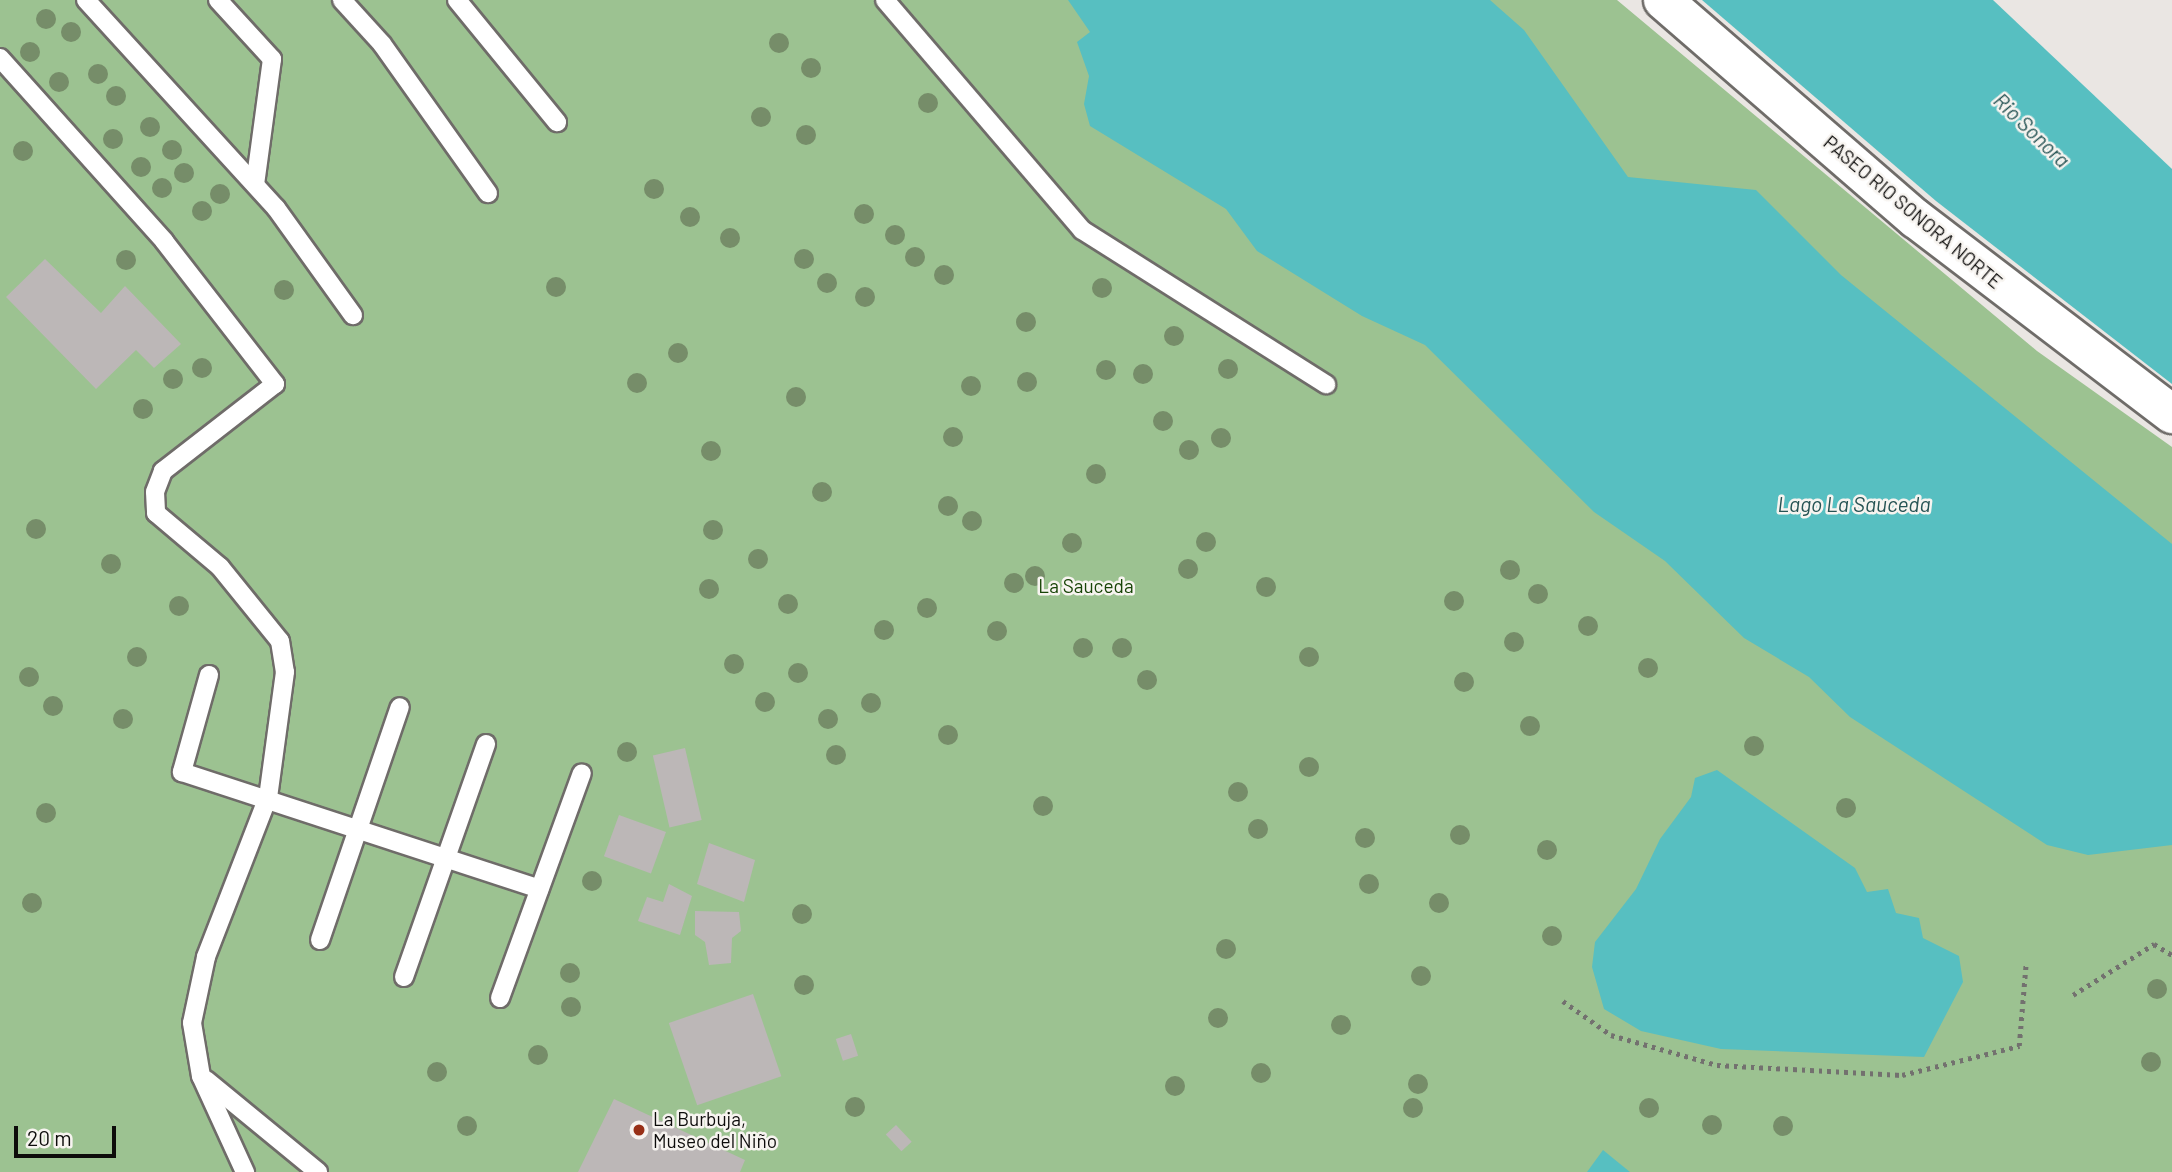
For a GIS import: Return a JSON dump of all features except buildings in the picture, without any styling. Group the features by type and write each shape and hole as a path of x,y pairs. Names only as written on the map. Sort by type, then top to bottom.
{"main road":[{"name":"PASEO RIO SONORA NORTE","path":"1663,0 1916,219 2172,414"}],"lane":[{"path":"86,0 254,184 354,315"},
{"path":"218,0 272,59 254,184"},
{"path":"342,0 382,44 488,193"},
{"path":"457,0 557,122"},
{"path":"885,0 1082,230 1326,384"},
{"path":"0,58 163,241 275,384 163,471 155,492 156,513 220,567 280,641 285,672 268,797 206,957 192,1023 201,1076 245,1172"},
{"path":"209,675 181,772 268,797 539,889"},
{"path":"320,940 356,827 400,708"},
{"path":"404,977 443,857 486,744"},
{"path":"500,998 582,773"},
{"path":"201,1076 318,1172"}],"path":[{"path":"2073,995 2154,944 2172,955"},
{"path":"1563,1001 1611,1035 1717,1065 1902,1074 2019,1046 2026,962"}],"green space":[{"name":"La Sauceda","path":"0,0 1617,0 2037,351 2172,447 2172,1172 0,1172"}],"water":[{"name":"Lago La Sauceda","path":"1068,0 1490,0 1524,30 1628,177 1756,190 1841,275 2172,544 2172,845 2088,855 2047,845 1850,717 1809,677 1744,638 1665,561 1594,512 1425,345 1362,316 1257,251 1226,209 1090,126 1084,104 1089,76 1077,42 1090,32"},
{"name":"Rio Sonora","path":"1702,0 1993,0 2172,169 2172,384 1936,201"},
{"path":"1717,770 1855,868 1867,892 1888,889 1896,913 1919,918 1923,938 1959,956 1963,982 1924,1057 1721,1049 1641,1031 1604,1009 1592,967 1595,942 1636,889 1660,839 1691,797 1695,778"},
{"path":"1603,1150 1630,1172 1587,1172"}],"place":[{"name":"La Burbuja, Museo del Niño","path":"639,1130"}]}
